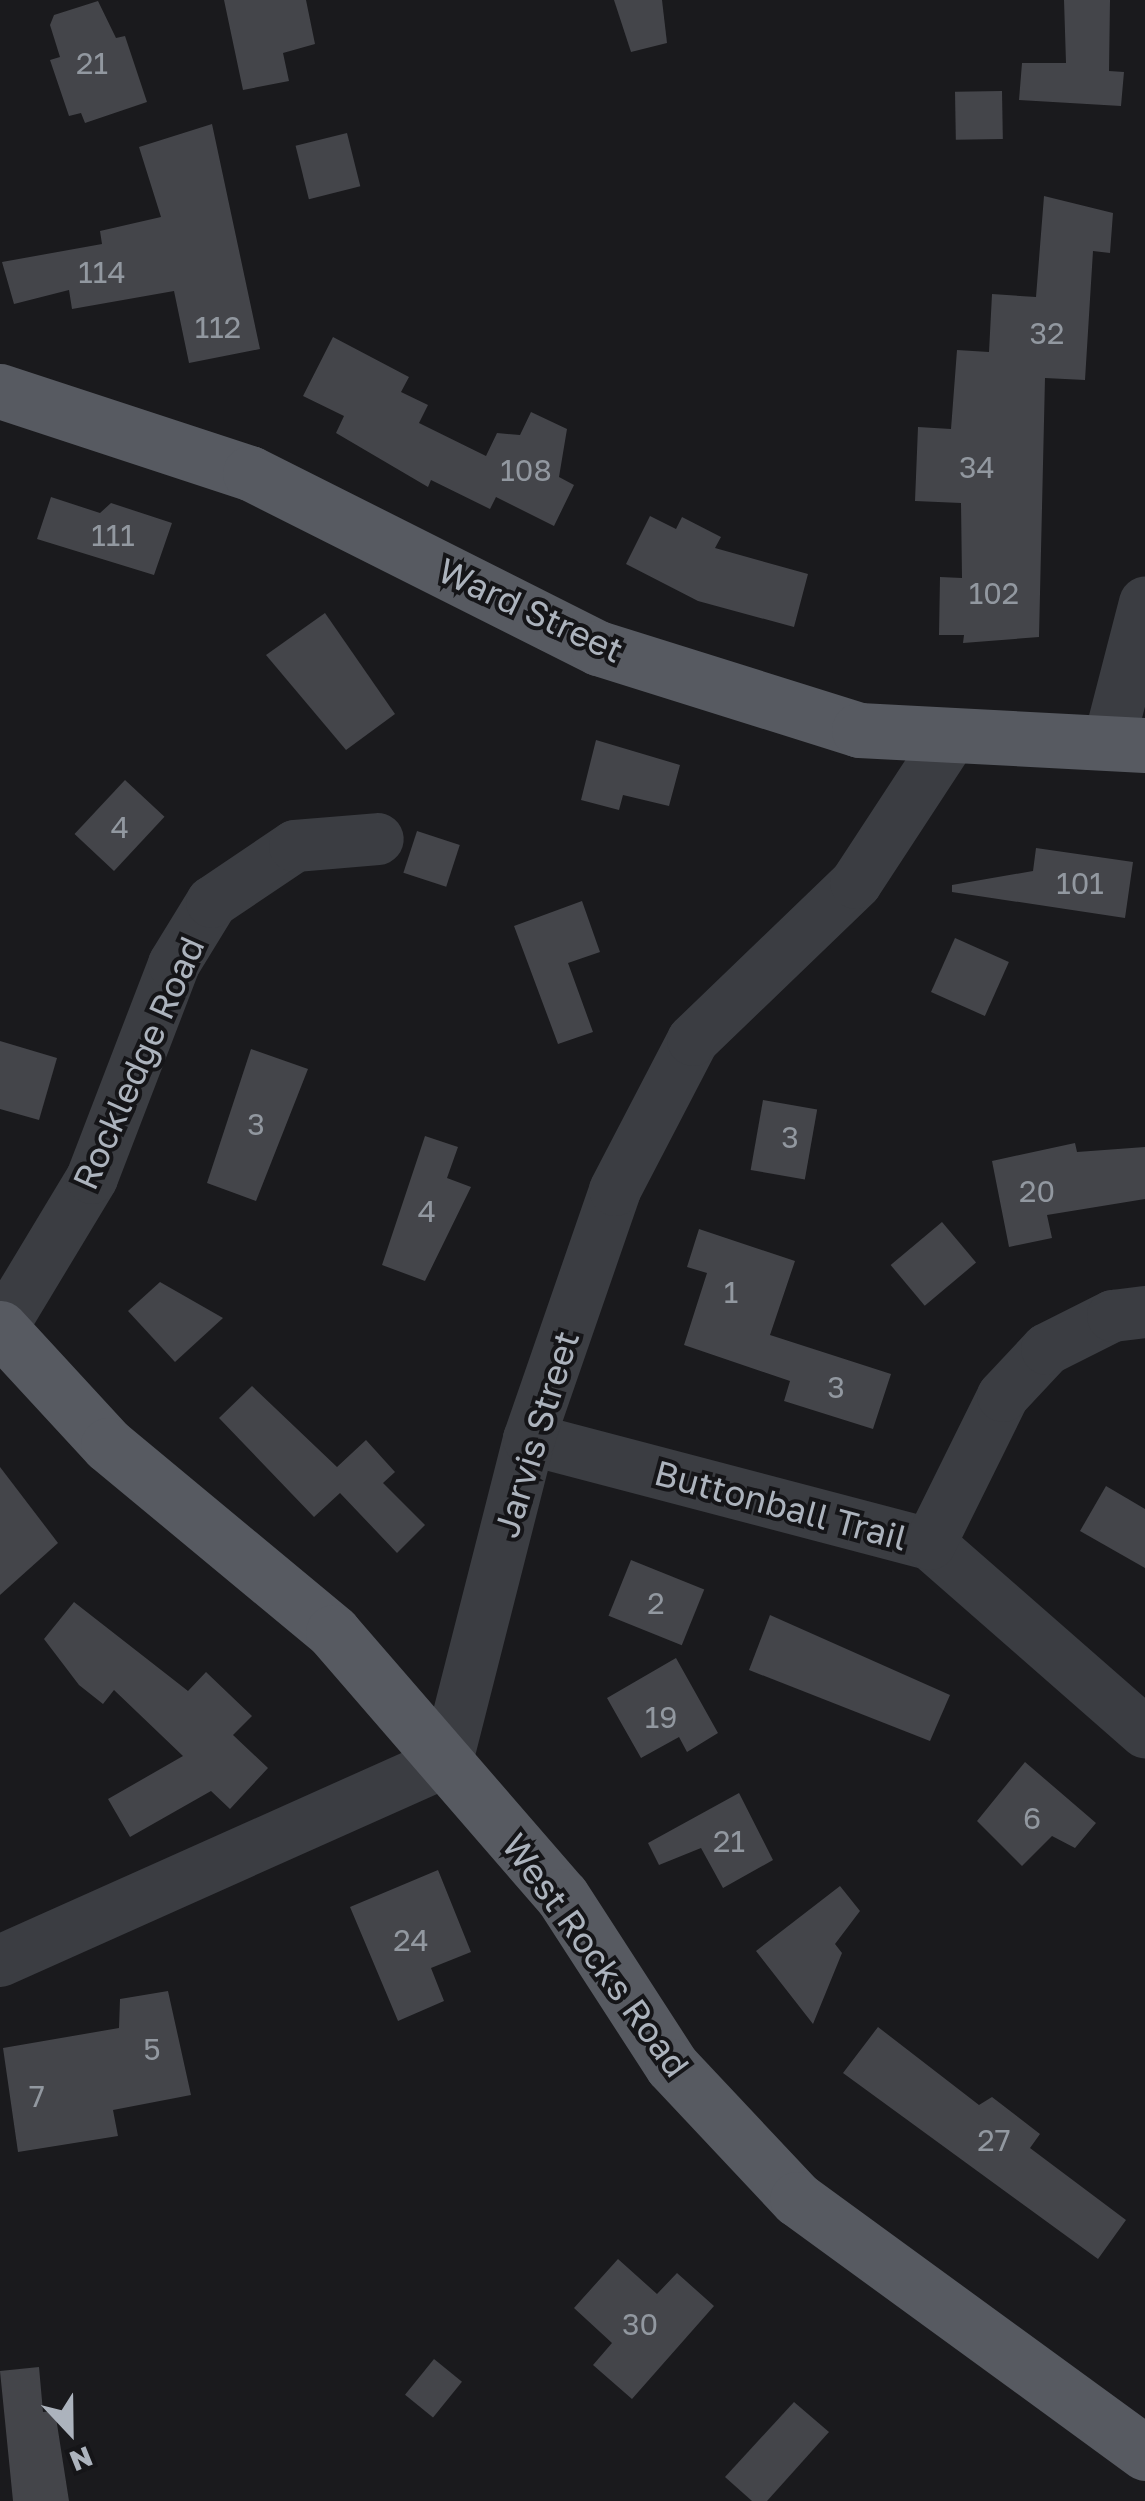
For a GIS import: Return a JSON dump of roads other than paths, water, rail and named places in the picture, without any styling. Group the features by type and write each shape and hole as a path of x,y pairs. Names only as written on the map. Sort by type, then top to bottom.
{"main road":[{"name":"Ward Street","path":"0,391 250,473 598,648 859,730 1127,743"},
{"name":"West Rocks Road","path":"0,1329 108,1444 333,1632 562,1896 672,2066 797,2199 1145,2452"}],"street":[{"path":"1127,743 1144,621"},
{"name":"Jarvis Street","path":"447,1761 529,1439 615,1190 692,1040 856,884 953,735"},
{"name":"Rockledge Road","path":"0,1329 92,1178 174,964 212,902 295,846 378,838"},
{"path":"930,1544 1003,1396 1036,1360 1113,1316 1145,1312"},
{"name":"Buttonball Trail","path":"529,1439 930,1544 1145,1732"},
{"path":"0,1961 447,1761"}]}
